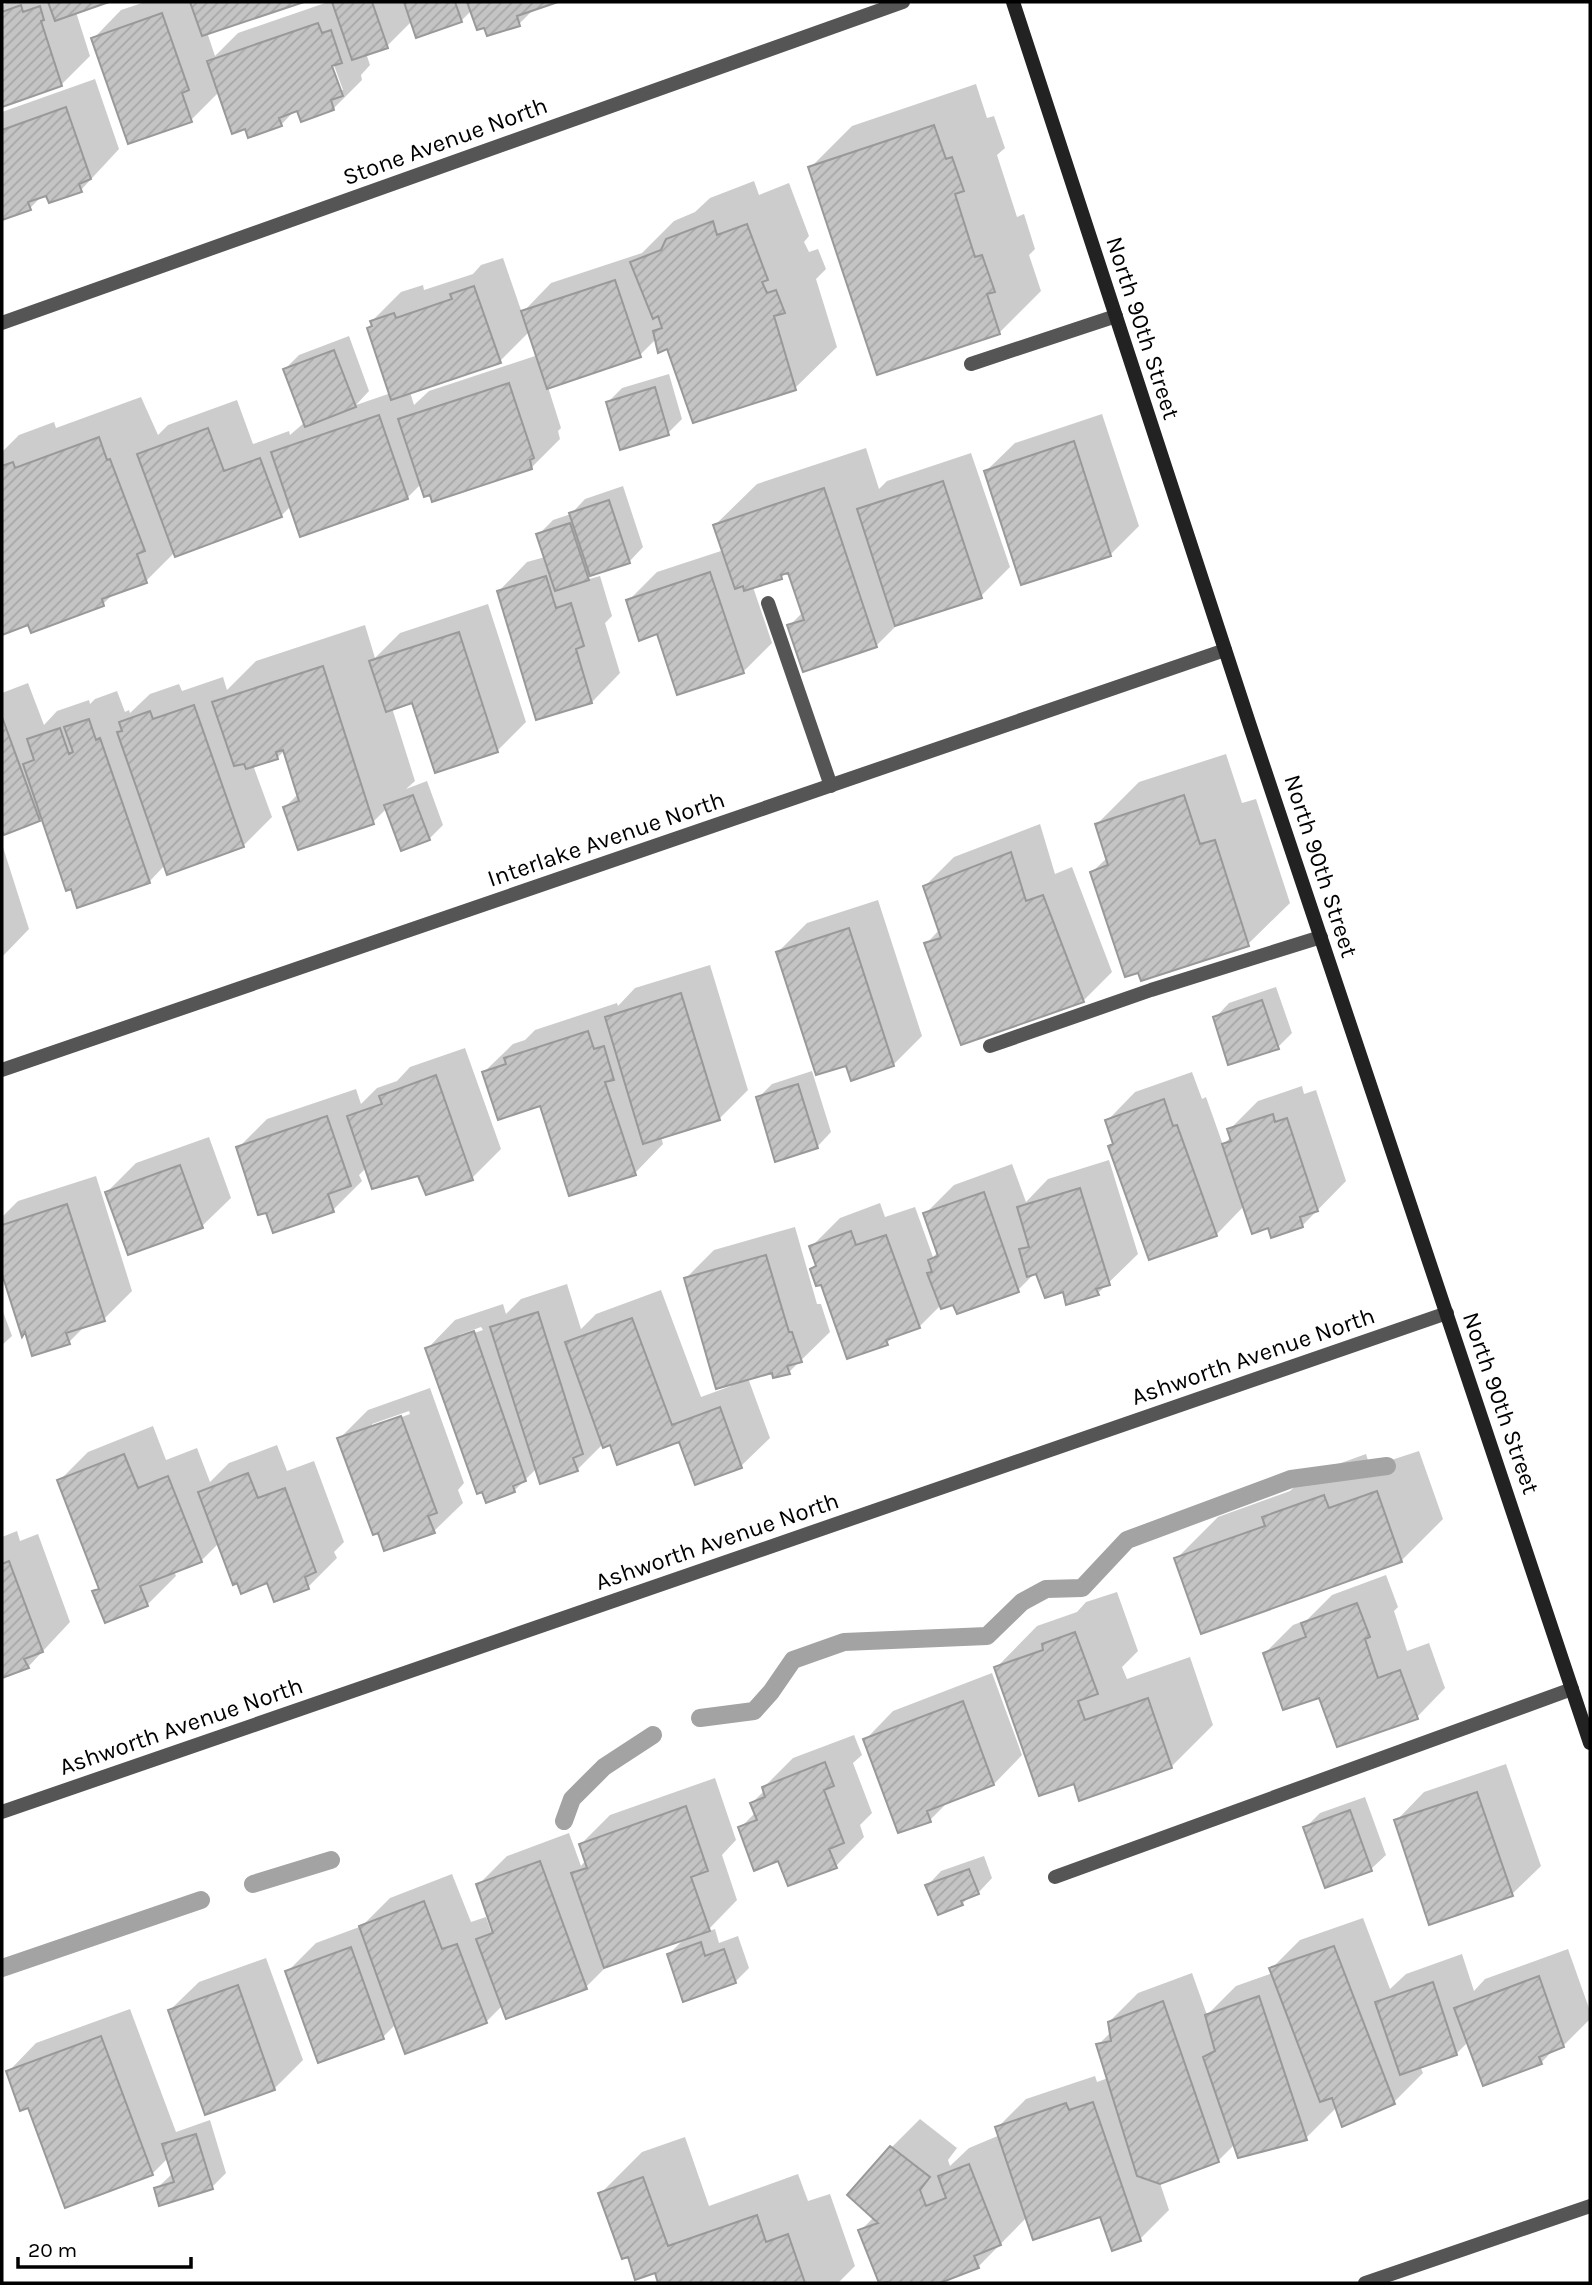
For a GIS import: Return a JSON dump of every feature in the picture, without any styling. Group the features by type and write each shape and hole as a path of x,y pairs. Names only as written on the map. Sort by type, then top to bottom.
{"street":[{"name":"Stone Avenue North","path":"2,323 904,2"},
{"name":"North 90th Street","path":"1013,2 1225,650 1590,1743"},
{"path":"971,364 1116,316"},
{"path":"768,603 831,786"},
{"name":"Interlake Avenue North","path":"2,1070 1225,650"},
{"path":"990,1045 1321,937"},
{"name":"Ashworth Avenue North","path":"2,1812 1447,1312"},
{"path":"1055,1877 1572,1689"},
{"path":"1365,2283 1590,2206"}],"building":[{"path":"48,2 109,2 55,21"},
{"path":"190,2 304,2 202,36"},
{"path":"332,2 372,2 388,48 352,60"},
{"path":"404,2 455,2 462,22 416,38"},
{"path":"467,2 558,2 517,16 520,26 487,36 484,28 477,30"},
{"path":"21,5 23,12 40,6 44,20 41,21 62,86 2,107 2,12"},
{"path":"162,13 189,90 182,93 192,122 128,144 91,38"},
{"path":"318,23 322,33 331,30 342,63 332,66 343,96 331,100 334,110 301,122 297,111 279,118 282,126 248,138 245,129 232,134 207,61"},
{"path":"66,107 91,179 79,184 82,192 49,203 46,196 28,202 31,210 2,220 2,130"},
{"path":"934,125 946,159 952,157 964,191 955,194 975,257 982,255 995,292 987,294 1000,334 877,375 808,167"},
{"path":"713,221 717,235 747,224 768,280 762,282 767,293 776,290 785,313 774,316 796,390 693,423 667,349 658,353 653,331 662,328 658,316 653,319 630,262 661,250 666,239"},
{"path":"615,280 641,357 547,389 521,311"},
{"path":"474,286 501,363 391,400 367,328 372,326 370,321 394,313 396,318 452,299 450,294"},
{"path":"334,350 356,407 305,427 283,369"},
{"path":"509,383 534,458 530,460 532,469 432,502 430,495 424,497 398,419"},
{"path":"655,387 669,435 620,450 606,402"},
{"path":"379,415 408,499 300,537 271,452"},
{"path":"208,428 224,471 260,458 282,517 175,557 137,454"},
{"path":"99,437 145,551 137,554 147,583 102,599 104,606 31,633 28,625 2,635 2,466 13,462 15,468"},
{"path":"1074,441 1111,556 1021,585 984,471"},
{"path":"943,481 982,598 895,626 857,509"},
{"path":"824,488 877,647 803,672 787,625 804,620 788,573 781,575 782,579 744,591 743,586 735,589 713,525"},
{"path":"609,500 630,563 590,576 569,513"},
{"path":"570,523 589,580 555,591 536,534"},
{"path":"710,572 744,673 677,695 657,634 639,641 626,600"},
{"path":"546,576 556,608 571,603 584,646 576,649 592,703 536,720 497,591"},
{"path":"459,632 498,752 435,773 412,703 386,712 369,661"},
{"path":"323,666 374,824 298,850 283,807 299,801 283,750 276,752 278,759 246,769 244,764 234,766 212,702"},
{"path":"194,705 244,847 167,875 117,732 122,731 119,722 150,711 153,719"},
{"path":"2,717 40,821 4,835 2,831"},
{"path":"89,719 96,740 100,738 150,883 77,908 71,889 66,891 23,764 34,760 27,739 60,728 69,754 73,752 64,727"},
{"path":"413,795 430,840 401,851 384,805"},
{"path":"1184,795 1200,844 1215,840 1249,946 1141,981 1138,973 1125,977 1090,872 1108,865 1095,824"},
{"path":"1011,852 1026,901 1043,895 1084,1002 961,1045 924,943 941,938 923,886"},
{"path":"849,928 894,1066 851,1081 846,1066 816,1075 776,952"},
{"path":"681,993 720,1120 643,1144 605,1017"},
{"path":"1262,1000 1279,1049 1228,1065 1213,1017"},
{"path":"588,1031 594,1049 604,1046 614,1080 605,1082 636,1175 569,1196 540,1106 498,1120 482,1072 506,1064 504,1058"},
{"path":"436,1075 473,1180 426,1195 418,1176 372,1189 347,1116 382,1104 379,1096"},
{"path":"798,1084 818,1148 775,1162 756,1097"},
{"path":"1164,1099 1173,1126 1177,1125 1217,1236 1149,1260 1108,1146 1113,1144 1105,1120"},
{"path":"1273,1114 1275,1122 1287,1118 1318,1211 1300,1217 1303,1227 1271,1238 1268,1228 1252,1234 1222,1144 1231,1141 1227,1129"},
{"path":"327,1116 351,1186 328,1194 334,1212 273,1233 266,1213 258,1215 236,1147"},
{"path":"180,1165 203,1228 128,1255 105,1192"},
{"path":"1080,1188 1110,1285 1096,1289 1099,1295 1066,1305 1063,1292 1045,1298 1036,1274 1027,1277 1019,1249 1029,1247 1017,1207"},
{"path":"984,1192 1019,1292 957,1314 953,1305 941,1309 927,1273 932,1272 928,1260 938,1256 923,1213"},
{"path":"67,1204 105,1321 66,1333 70,1344 32,1356 25,1332 22,1337 2,1274 2,1225"},
{"path":"851,1231 856,1245 886,1235 920,1328 886,1340 888,1345 847,1359 821,1285 816,1286 810,1269 816,1266 809,1246"},
{"path":"766,1255 789,1332 792,1332 802,1362 787,1366 790,1374 773,1378 772,1373 716,1389 684,1278"},
{"path":"538,1312 583,1454 573,1458 578,1471 540,1484 490,1327"},
{"path":"632,1318 672,1425 720,1407 742,1468 695,1485 679,1442 617,1465 610,1445 603,1448 565,1342"},
{"path":"474,1331 526,1481 513,1486 515,1492 486,1503 482,1492 477,1494 425,1348"},
{"path":"401,1416 437,1513 428,1516 435,1533 384,1551 378,1533 373,1535 337,1438"},
{"path":"124,1454 138,1488 168,1476 202,1562 140,1586 148,1606 105,1623 92,1591 99,1589 57,1480"},
{"path":"248,1473 258,1498 285,1488 316,1572 305,1577 309,1589 274,1602 267,1583 241,1594 237,1583 233,1585 198,1492"},
{"path":"1377,1491 1402,1562 1201,1634 1174,1558 1265,1526 1262,1517 1324,1495 1329,1508"},
{"path":"9,1561 43,1652 24,1659 29,1668 2,1678 2,1564"},
{"path":"1357,1603 1370,1637 1365,1639 1378,1678 1400,1670 1418,1719 1337,1747 1319,1698 1283,1710 1263,1653 1306,1637 1301,1623"},
{"path":"1075,1632 1098,1694 1078,1701 1085,1720 1148,1698 1172,1768 1079,1801 1074,1784 1039,1796 994,1667 1043,1650 1042,1644"},
{"path":"963,1701 994,1785 927,1811 931,1822 898,1833 863,1739"},
{"path":"825,1762 834,1786 824,1790 844,1843 829,1849 837,1868 788,1886 778,1861 754,1871 738,1827 757,1820 750,1803 765,1797 762,1787"},
{"path":"1477,1792 1513,1896 1429,1925 1394,1820"},
{"path":"686,1806 708,1871 691,1877 710,1931 604,1968 571,1873 587,1868 579,1844"},
{"path":"1350,1810 1372,1871 1325,1888 1303,1827"},
{"path":"540,1861 587,1989 506,2019 476,1939 493,1933 476,1884"},
{"path":"969,1869 979,1894 961,1901 963,1905 938,1915 925,1885"},
{"path":"424,1901 442,1949 457,1944 487,2023 405,2054 359,1926"},
{"path":"701,1942 705,1956 724,1949 736,1983 683,2002 667,1954"},
{"path":"1334,1946 1395,2104 1342,2127 1332,2098 1320,2102 1269,1968"},
{"path":"351,1947 384,2039 318,2063 285,1971"},
{"path":"1539,1976 1564,2047 1539,2057 1542,2064 1483,2086 1454,2008"},
{"path":"1433,1982 1457,2055 1400,2075 1375,2002"},
{"path":"238,1985 275,2090 205,2115 168,2010"},
{"path":"1259,1996 1307,2140 1238,2158 1203,2057 1215,2051 1205,2015"},
{"path":"1163,2001 1219,2162 1160,2184 1137,2176 1096,2044 1111,2041 1108,2022"},
{"path":"101,2036 153,2175 65,2208 28,2108 20,2111 6,2071"},
{"path":"1093,2102 1141,2241 1112,2251 1100,2217 1033,2240 995,2127 1066,2103 1069,2110"},
{"path":"196,2134 213,2189 159,2206 154,2188 174,2182 162,2144"},
{"path":"890,2146 930,2177 920,2190 926,2206 946,2198 938,2176 969,2164 1001,2245 974,2256 979,2268 940,2283 879,2283 858,2230 878,2223 847,2195"},
{"path":"643,2177 668,2246 757,2215 766,2242 788,2234 805,2283 658,2283 655,2273 635,2280 628,2257 622,2259 598,2193"}],"waterway":[{"path":"700,1718 754,1711 793,1660 844,1642 987,1636 1022,1602 1046,1589 1082,1588 1127,1540 1291,1479 1387,1466"},
{"path":"564,1821 572,1799 604,1767 653,1735"},
{"path":"253,1884 331,1860"},
{"path":"2,1968 201,1900"}]}
